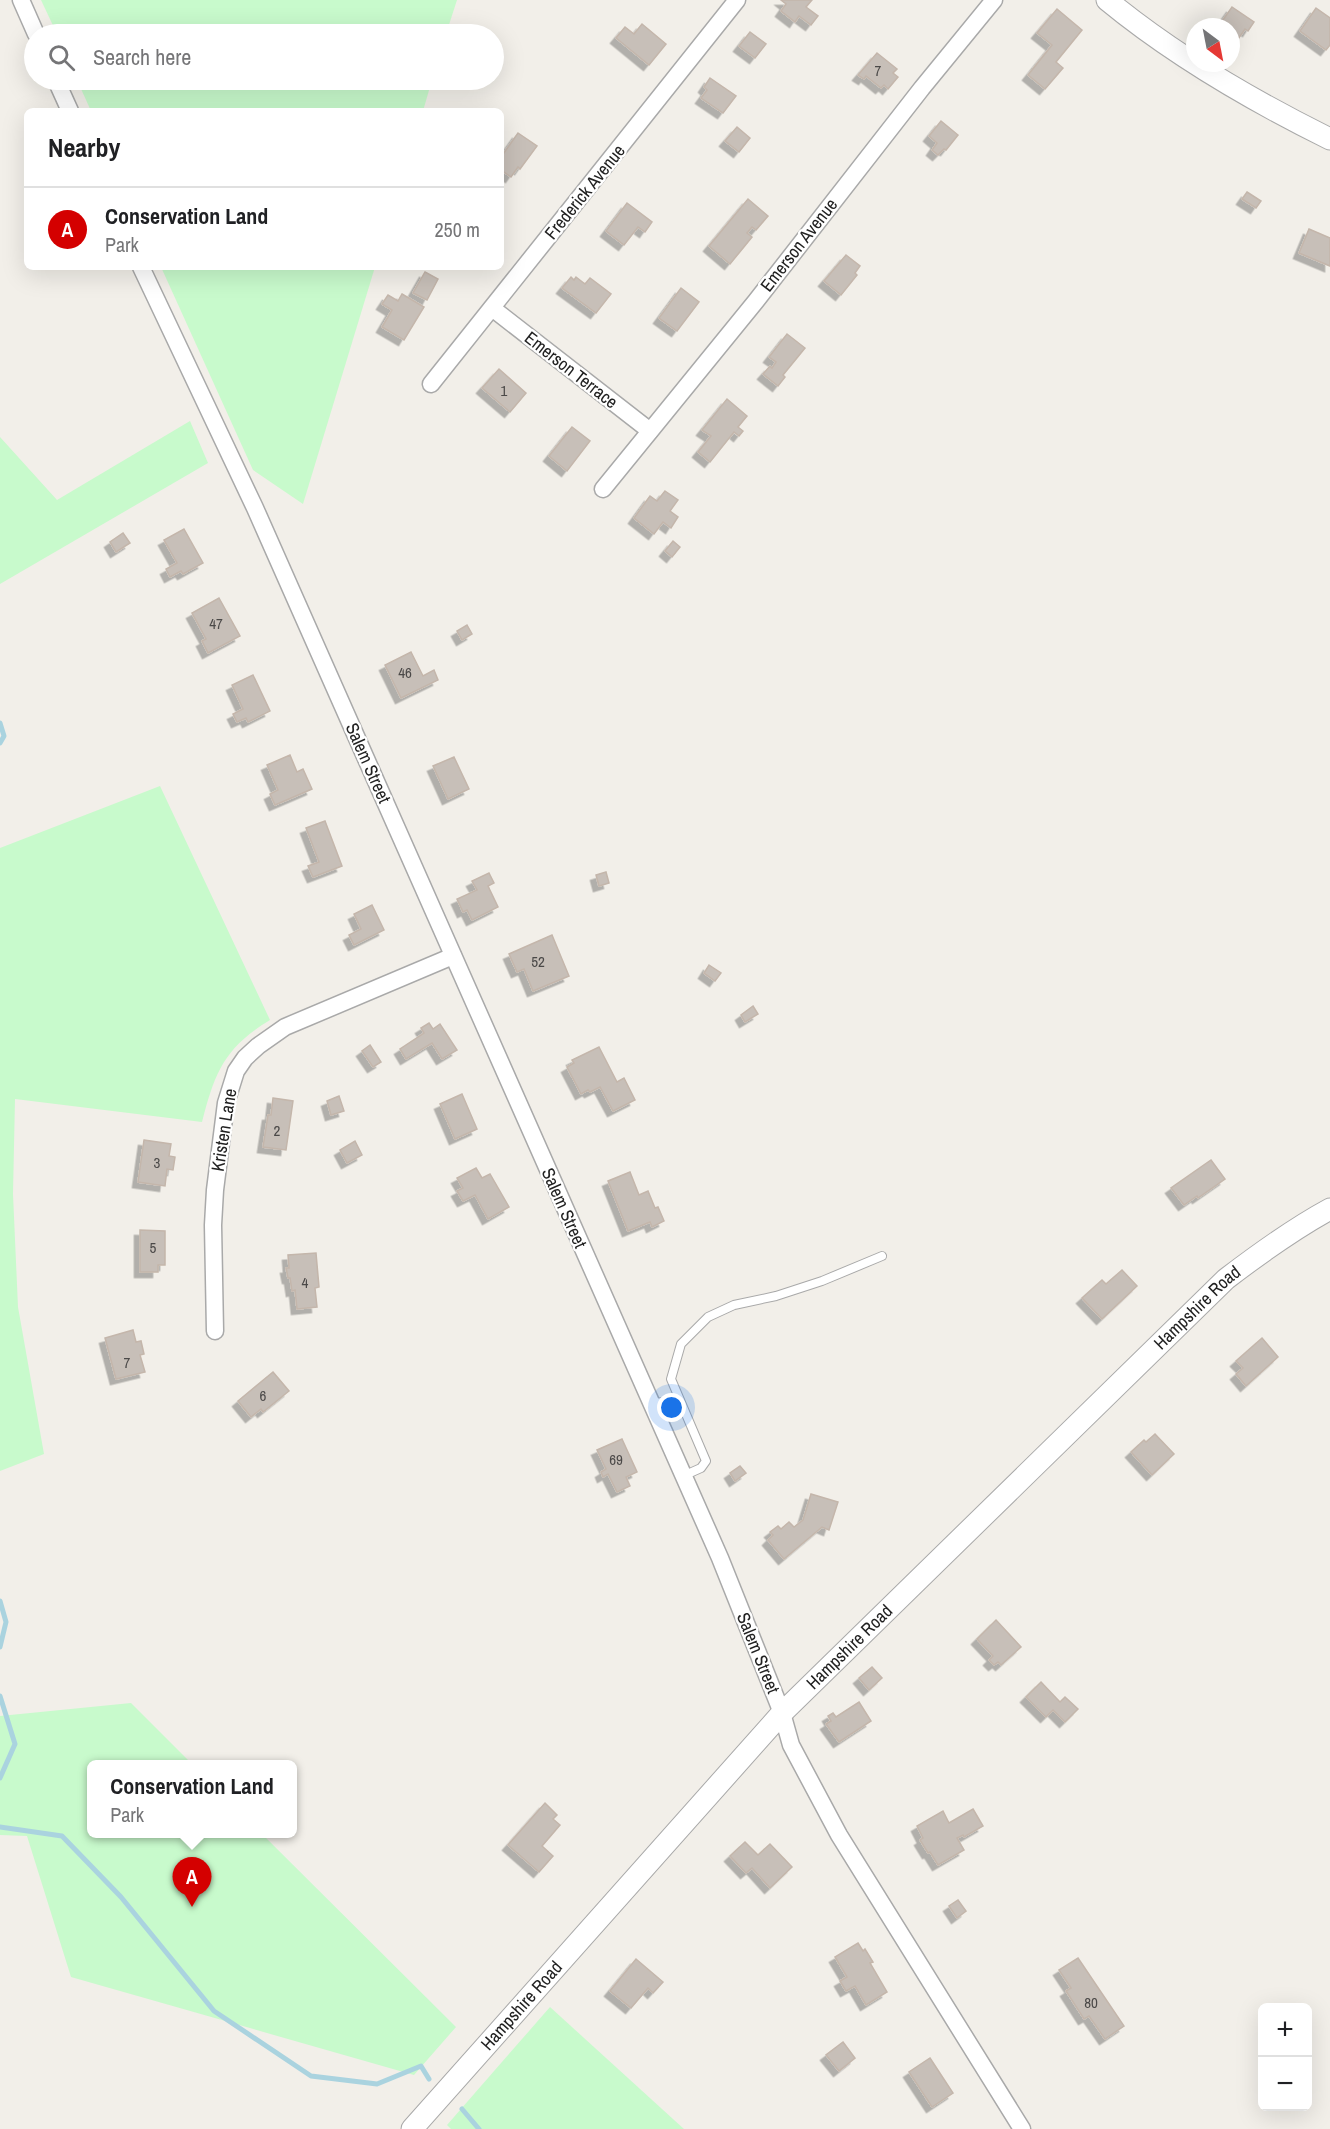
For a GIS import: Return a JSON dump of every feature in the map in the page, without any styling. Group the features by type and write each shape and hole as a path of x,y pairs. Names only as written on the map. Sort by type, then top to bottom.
{"street":[{"path":"21,0 32,24"},
{"name":"Frederick Avenue","path":"431,384 737,0"},
{"name":"Emerson Avenue","path":"603,489 994,0"},
{"path":"1107,0 1195,64 1272,109 1330,139"},
{"path":"61,90 69,108"},
{"name":"Salem Street","path":"142,270 255,508 720,1558 782,1713 791,1744 839,1835 1022,2129"},
{"name":"Emerson Terrace","path":"492,309 649,432"},
{"name":"Kristen Lane","path":"215,1331 213,1224 215,1190 226,1103 236,1071 245,1058 258,1046 285,1027 453,956"},
{"name":"Hampshire Road","path":"412,2129 782,1713 1227,1279 1274,1243 1330,1209"}],"lane":[{"path":"683,1476 701,1468 705,1461 670,1379 681,1344 708,1317 734,1305 776,1296 822,1281 882,1256"},
{"path":"650,1403 680,1401"}],"green space":[{"path":"41,0 457,0 449,24 52,24"},
{"path":"82,90 429,90 424,108 90,108"},
{"path":"162,270 374,270 303,504 253,470"},
{"path":"190,421 208,463 0,584 0,437 57,500"},
{"path":"160,786 270,1020 242,1041 224,1063 217,1075 202,1122 15,1099 13,1194 18,1307 44,1454 0,1471 0,848"},
{"path":"131,1703 188,1760 87,1760 87,1838 266,1838 456,2027 414,2075 71,1977 27,1836 0,1835 0,1716"},
{"path":"550,2007 684,2129 451,2129 447,2125"}],"building":[{"path":"781,0 812,0 806,7 818,16 811,25 799,16 795,22 781,11 786,4"},
{"path":"1232,7 1254,22 1248,31 1245,29 1240,36 1240,18 1224,18"},
{"path":"1316,8 1330,18 1330,45 1326,50 1300,31"},
{"path":"1057,9 1082,30 1056,62 1063,68 1045,89 1028,75 1052,45 1037,33"},
{"path":"642,24 666,44 649,65 616,38 625,27 634,34"},
{"path":"750,32 766,44 755,58 739,46"},
{"path":"877,53 897,69 893,73 898,77 888,89 884,85 881,88 866,76 864,79 858,75"},
{"path":"710,78 736,96 723,113 701,98 707,90 704,87"},
{"path":"941,121 958,135 946,150 944,149 938,155 932,150 937,143 929,136"},
{"path":"737,127 750,138 739,152 725,141"},
{"path":"518,133 537,146 511,177 504,172 504,153"},
{"path":"1247,192 1261,201 1256,208 1242,199"},
{"path":"748,199 768,216 756,230 752,227 747,233 752,237 730,264 709,246"},
{"path":"627,203 652,222 645,232 638,227 624,245 606,231"},
{"path":"1309,229 1330,238 1330,266 1299,253"},
{"path":"846,255 860,266 855,273 857,275 841,295 824,281"},
{"path":"425,272 438,279 427,300 413,293"},
{"path":"571,277 574,280 576,277 585,284 590,278 611,294 596,313 562,288"},
{"path":"681,288 699,302 677,331 659,318"},
{"path":"402,294 424,307 404,340 382,327 392,310 382,304 388,295 398,301"},
{"path":"787,334 805,348 783,375 785,377 778,386 763,374 776,362 769,357"},
{"path":"499,369 526,393 510,412 482,388"},
{"path":"727,399 747,416 738,427 743,431 739,436 734,432 710,462 698,452 711,436 702,430"},
{"path":"572,427 590,441 567,471 549,456"},
{"path":"665,491 678,500 670,511 678,517 671,528 663,522 654,534 634,518 650,496 657,501"},
{"path":"184,529 203,563 183,574 181,571 170,577 166,569 177,563 164,540"},
{"path":"123,533 130,543 116,552 110,542"},
{"path":"673,541 680,547 672,557 665,551"},
{"path":"219,598 240,636 208,653 202,641 206,639 192,613"},
{"path":"467,625 472,634 462,640 457,631"},
{"path":"411,652 423,676 434,670 438,680 401,698 385,665"},
{"path":"253,675 270,711 248,722 246,718 237,722 233,714 243,709 232,685"},
{"path":"290,755 297,772 303,769 312,789 275,805 270,794 278,790 267,765"},
{"path":"454,757 469,789 448,799 433,766"},
{"path":"325,821 342,866 313,877 308,866 319,862 306,828"},
{"path":"606,872 609,883 599,886 596,875"},
{"path":"489,873 494,883 488,886 498,907 472,920 467,910 463,912 457,899 477,890 472,881"},
{"path":"372,905 384,930 354,945 349,935 361,929 354,914"},
{"path":"552,935 569,976 533,991 524,969 517,972 509,954"},
{"path":"709,965 721,973 715,981 704,973"},
{"path":"753,1006 758,1014 745,1022 741,1015"},
{"path":"429,1023 433,1029 440,1024 457,1050 442,1059 432,1043 406,1059 400,1049 424,1033 421,1028"},
{"path":"370,1045 381,1062 373,1067 362,1051"},
{"path":"599,1047 617,1082 624,1078 635,1100 613,1111 600,1087 581,1094 567,1067 574,1063 572,1060"},
{"path":"462,1094 477,1129 455,1139 440,1104"},
{"path":"339,1096 344,1111 331,1115 327,1101"},
{"path":"273,1098 293,1101 286,1150 263,1147"},
{"path":"144,1140 171,1144 169,1156 175,1157 173,1170 167,1169 165,1186 138,1182"},
{"path":"355,1141 362,1155 347,1163 340,1150"},
{"path":"1211,1160 1225,1179 1184,1205 1171,1188"},
{"path":"476,1168 482,1178 490,1174 509,1207 488,1219 475,1195 463,1201 457,1191 463,1188 457,1178"},
{"path":"630,1172 639,1195 648,1191 655,1208 658,1207 664,1221 652,1227 650,1222 628,1231 608,1181"},
{"path":"140,1230 165,1231 165,1265 158,1265 158,1272 140,1272"},
{"path":"316,1253 319,1287 315,1288 317,1307 297,1309 295,1290 292,1291 286,1268 289,1268 288,1255"},
{"path":"1122,1270 1137,1286 1102,1319 1082,1298 1102,1280 1106,1284"},
{"path":"133,1330 136,1342 141,1341 144,1354 140,1355 145,1372 116,1379 105,1338"},
{"path":"1262,1338 1278,1357 1246,1386 1236,1374 1243,1368 1236,1361"},
{"path":"273,1372 289,1391 263,1412 261,1409 251,1417 238,1401"},
{"path":"1155,1434 1174,1454 1152,1475 1131,1452"},
{"path":"622,1439 637,1472 626,1477 630,1486 617,1492 608,1474 603,1477 601,1472 606,1469 597,1450"},
{"path":"740,1466 746,1473 735,1481 730,1473"},
{"path":"811,1494 838,1502 829,1530 822,1527 784,1559 768,1540 773,1535 770,1532 778,1526 781,1529 789,1522 794,1527 803,1520"},
{"path":"996,1620 1021,1647 1001,1665 998,1662 994,1665 989,1660 993,1656 977,1639"},
{"path":"872,1667 882,1678 869,1690 859,1678"},
{"path":"1041,1682 1060,1702 1065,1697 1078,1709 1065,1722 1053,1710 1046,1717 1026,1697"},
{"path":"859,1702 871,1721 839,1742 826,1724 831,1721 828,1716 833,1713 836,1717"},
{"path":"545,1803 557,1815 553,1819 560,1825 542,1846 553,1856 539,1872 508,1845"},
{"path":"973,1809 983,1826 964,1837 963,1835 957,1838 964,1850 938,1865 920,1840 923,1838 917,1826 943,1811 949,1823"},
{"path":"745,1842 758,1855 770,1844 792,1867 770,1888 752,1868 746,1873 730,1856"},
{"path":"958,1900 966,1911 957,1918 949,1906"},
{"path":"858,1943 873,1962 870,1963 887,1992 866,2005 855,1986 846,1991 840,1981 847,1977 835,1957"},
{"path":"1078,1958 1124,2026 1105,2039 1089,2016 1084,2019 1066,1991 1071,1988 1059,1970"},
{"path":"636,1959 663,1982 653,1993 648,1988 631,2008 610,1991"},
{"path":"843,2042 855,2058 839,2071 826,2055"},
{"path":"930,2058 953,2093 932,2107 909,2072"}],"waterway":[{"path":"0,723 4,736 0,743"},
{"path":"0,1601 6,1622 0,1647"},
{"path":"0,1696 15,1744 0,1778"},
{"path":"0,1827 62,1836 121,1897 214,2011 311,2076 377,2084 421,2066 429,2079"},
{"path":"462,2109 479,2129"}],"place":[{"name":"Conservation Land","path":"192,1907"}]}
